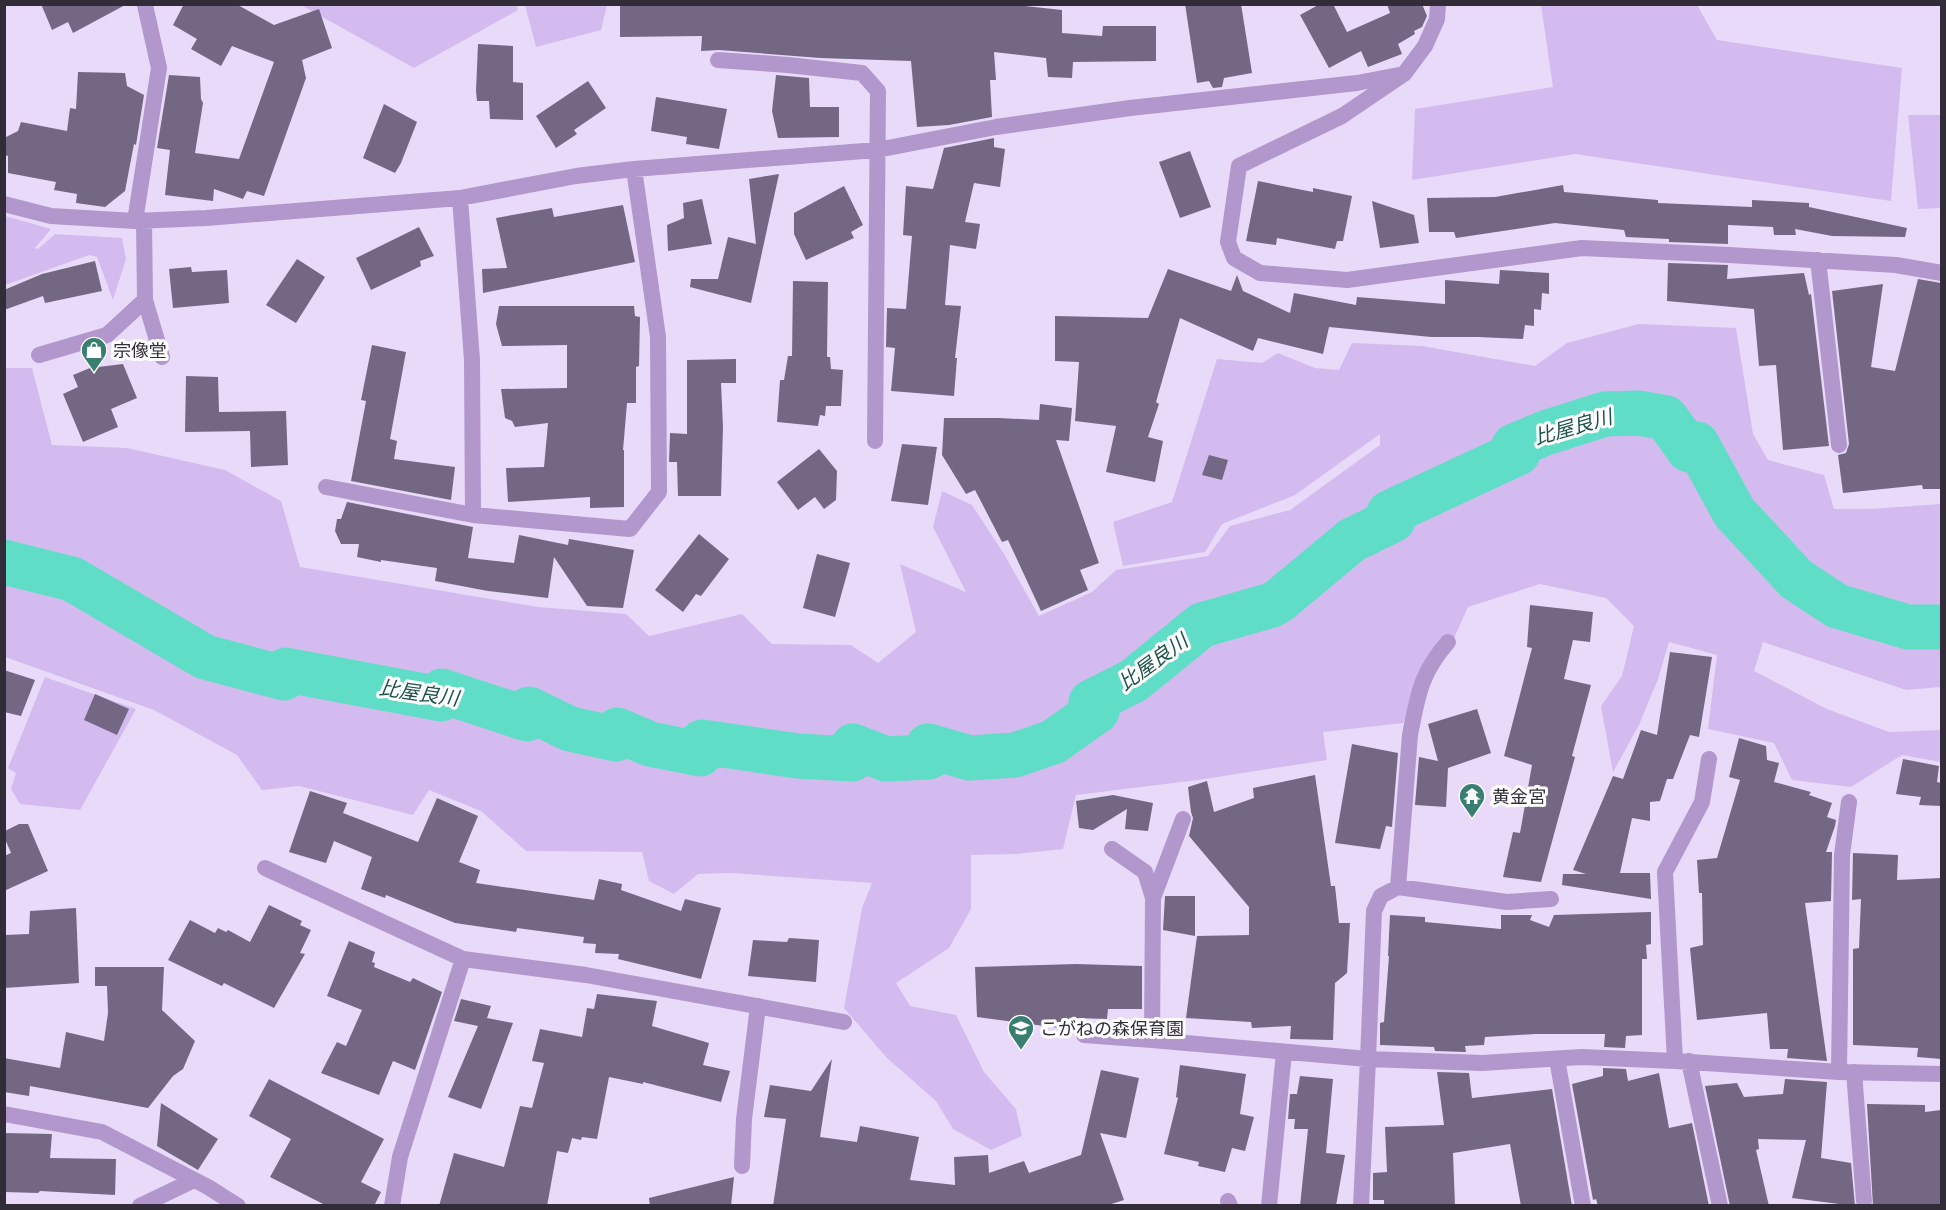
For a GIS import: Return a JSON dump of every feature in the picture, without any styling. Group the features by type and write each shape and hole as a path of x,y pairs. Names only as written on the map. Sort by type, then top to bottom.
{"street":[{"path":"1438,4 1437,19 1425,46 1404,74 1342,116 1239,166 1228,242 1234,258 1260,273 1347,280 1582,248 1896,265 1941,273"},
{"path":"145,5 159,68 140,220 145,300 162,357"},
{"path":"718,60 788,64 862,73 878,91 875,441"},
{"path":"4,204 51,216 140,220 206,218 460,198 576,176 878,150 996,127 1130,108 1357,83 1404,74"},
{"path":"326,487 473,515 630,530 659,492 658,337 634,170"},
{"path":"460,198 472,360 473,515"},
{"path":"1818,260 1839,445"},
{"path":"39,355 107,335 145,300"},
{"path":"1398,887 1410,735 1423,678 1433,660 1448,642"},
{"path":"1709,759 1702,802 1665,872 1682,1061 1720,1206"},
{"path":"1849,802 1842,855 1847,1072 1864,1201"},
{"path":"1153,898 1183,819"},
{"path":"1112,849 1145,872 1153,898 1152,1040"},
{"path":"265,868 463,959 586,975 844,1022"},
{"path":"1361,1206 1374,911 1381,896 1398,887 1507,902 1551,899"},
{"path":"392,1206 400,1157 463,959"},
{"path":"741,1166 744,1119 758,1006"},
{"path":"1084,1035 1368,1059 1482,1063 1582,1057 1847,1072 1941,1074"},
{"path":"1269,1206 1284,1052"},
{"path":"1557,1059 1583,1206"},
{"path":"4,1114 102,1132 194,1180 238,1206"},
{"path":"140,1206 194,1180"}],"shaded area":[{"path":"516,4 518,10 414,68 301,5"},
{"path":"525,4 607,5 601,30 536,47"},
{"path":"1541,5 1697,5 1717,40 1902,68 1891,201 1575,154 1412,180 1415,109 1553,87"},
{"path":"1908,115 1941,115 1941,208 1918,209"},
{"path":"5,216 51,229 35,248 38,249 55,234 122,238 126,259 113,300 97,257 89,255 5,285"},
{"path":"1639,324 1736,328 1753,434 1768,460 1824,475 1834,509 1941,504 1941,687 1906,690 1763,642 1754,671 1827,709 1889,732 1941,730 1941,762 1902,755 1851,787 1792,780 1774,743 1708,729 1717,655 1669,642 1658,679 1639,725 1613,772 1601,706 1622,676 1634,626 1606,598 1540,584 1468,607 1446,656 1403,723 1323,732 1327,760 1198,780 1076,795 1063,849 1016,854 971,855 971,909 949,948 896,983 910,1006 956,1015 984,1072 1016,1109 1022,1136 991,1150 953,1129 936,1101 887,1058 844,1008 862,908 872,883 731,873 698,874 674,894 649,881 642,852 526,851 481,811 429,790 413,815 299,786 262,790 237,755 154,710 5,657 4,368 32,368 52,445 127,448 225,470 281,501 300,567 538,607 626,614 649,636 742,614 772,644 851,645 878,663 916,632 900,564 966,592 933,527 942,491 972,505 1004,554 1039,616 1092,592 1116,570 1208,556 1230,526 1290,510 1380,445 1380,434 1295,495 1222,524 1205,552 1123,566 1113,522 1172,502 1217,359 1262,363 1278,353 1315,368 1339,370 1352,343 1422,346 1535,366 1567,343"},
{"path":"45,677 136,709 80,810 20,804 11,789 16,773 8,768"}],"building":[{"path":"41,4 127,4 73,33 68,22 52,30"},
{"path":"184,4 236,4 274,25 319,9 332,48 302,60 306,78 264,196 247,191 243,199 214,189 213,201 165,195 170,150 157,148 169,75 200,77 203,103 195,153 239,159 274,62 232,46 221,66 191,49 197,39 173,25"},
{"path":"620,4 1007,4 1062,10 1062,33 1102,36 1103,26 1156,26 1156,61 1073,62 1072,78 1048,77 1046,58 994,52 996,80 990,80 992,117 949,125 917,127 911,61 820,58 719,50 701,51 702,36 620,37"},
{"path":"1185,4 1241,4 1252,73 1224,78 1222,87 1213,88 1209,81 1197,83"},
{"path":"1320,4 1333,4 1347,32 1390,13 1387,4 1422,4 1427,16 1422,27 1414,31 1415,34 1398,44 1402,54 1368,67 1361,51 1329,68 1300,15"},
{"path":"478,44 513,46 513,82 523,83 523,120 490,119 489,101 477,101"},
{"path":"78,72 125,73 127,86 144,95 136,145 134,144 125,191 105,207 76,203 77,194 54,190 56,182 8,173 8,156 4,155 4,138 18,131 21,122 67,131 70,108 76,109"},
{"path":"776,75 809,78 810,107 839,107 839,137 778,138 772,111"},
{"path":"588,81 606,108 574,130 577,134 556,148 536,116"},
{"path":"656,97 727,109 719,149 686,144 687,137 651,131"},
{"path":"384,104 417,122 395,173 363,158"},
{"path":"994,138 994,147 1005,149 1000,187 974,183 965,222 980,224 976,249 950,245 945,305 961,306 955,358 957,358 954,396 891,391 895,348 886,347 887,308 906,309 912,236 903,235 906,186 933,189 944,148"},
{"path":"1190,151 1211,207 1180,218 1159,162"},
{"path":"779,174 751,303 690,287 691,279 718,279 728,237 756,244 749,179"},
{"path":"1258,181 1313,192 1313,188 1352,196 1343,241 1337,241 1335,249 1277,238 1276,245 1246,241"},
{"path":"1563,185 1564,192 1658,200 1658,203 1752,207 1752,200 1809,203 1809,207 1907,228 1905,237 1832,236 1795,229 1796,235 1774,235 1773,227 1728,225 1728,244 1669,242 1669,239 1626,237 1624,230 1555,223 1456,238 1454,232 1429,232 1427,198 1495,197"},
{"path":"844,186 863,225 851,232 854,238 806,260 794,234 794,213"},
{"path":"702,199 712,244 668,251 667,225 684,218 683,203"},
{"path":"1372,201 1414,215 1419,243 1380,248"},
{"path":"623,205 635,262 483,293 482,269 507,268 496,218 552,208 554,217"},
{"path":"419,227 434,256 420,261 421,266 371,290 356,258"},
{"path":"297,259 325,277 296,323 266,305"},
{"path":"95,261 102,291 45,303 43,296 4,310 4,290 42,274"},
{"path":"1668,263 1728,265 1727,279 1804,273 1809,295 1811,294 1829,446 1783,450 1776,365 1759,366 1754,309 1667,301"},
{"path":"191,267 192,272 227,270 229,303 173,308 169,269"},
{"path":"1168,269 1231,291 1237,275 1243,291 1290,313 1294,293 1356,305 1357,297 1445,304 1445,280 1499,284 1500,270 1549,273 1549,294 1542,293 1541,310 1534,309 1534,326 1525,325 1523,339 1431,337 1329,327 1323,354 1258,338 1253,351 1180,318 1156,402 1159,404 1148,437 1163,441 1155,482 1106,472 1116,426 1075,421 1079,362 1055,361 1055,316 1148,318"},
{"path":"1918,279 1941,283 1941,489 1923,489 1922,485 1843,493 1838,455 1846,453 1849,444 1832,291 1883,284 1871,367 1895,371"},
{"path":"793,281 828,282 827,357 830,357 831,369 843,370 841,406 826,406 825,416 820,415 818,426 777,422 780,380 784,380 788,356 792,356"},
{"path":"499,306 634,306 635,316 640,317 639,366 636,367 636,403 627,403 623,450 624,507 590,508 590,497 508,502 506,468 544,467 548,423 515,427 512,421 505,418 501,389 567,388 567,345 502,346 496,324"},
{"path":"372,345 406,352 390,439 397,441 394,459 455,467 451,500 351,481 366,401 361,400"},
{"path":"736,359 736,383 721,383 723,427 721,496 678,496 677,462 669,462 670,433 687,434 687,360"},
{"path":"123,364 137,398 111,409 118,427 83,442 63,394 78,387 73,375 90,368"},
{"path":"186,376 218,377 219,412 286,411 288,465 251,467 250,431 185,432"},
{"path":"1040,404 1072,408 1069,441 1056,440 1099,563 1080,570 1088,590 1041,611 1008,540 1002,542 975,490 966,494 942,455 944,418 1039,420"},
{"path":"902,444 937,447 928,505 891,501"},
{"path":"819,449 837,471 836,500 824,509 815,497 798,510 777,482"},
{"path":"1209,455 1228,460 1222,480 1202,475"},
{"path":"347,502 473,527 468,558 514,563 519,535 568,545 569,539 634,550 623,608 587,606 554,557 548,598 488,591 435,581 437,568 357,557 359,544 341,544 335,531 337,519 341,519"},
{"path":"699,534 729,559 701,596 696,594 683,612 655,590"},
{"path":"817,554 850,563 835,617 803,608"},
{"path":"1530,605 1593,612 1590,642 1573,640 1564,679 1591,685 1572,756 1575,757 1541,882 1503,877 1513,832 1520,833 1532,765 1504,756 1532,648 1527,647"},
{"path":"1670,652 1712,657 1699,737 1690,735 1673,779 1667,779 1660,801 1650,802 1650,821 1632,818 1620,873 1650,873 1651,899 1562,885 1563,874 1586,874 1573,870 1613,776 1623,779 1641,730 1657,735"},
{"path":"4,670 35,680 21,716 4,712"},
{"path":"95,694 129,709 117,735 84,720"},
{"path":"1477,709 1491,753 1448,768 1446,807 1415,805 1419,757 1438,761 1428,724"},
{"path":"1739,738 1766,746 1767,760 1779,763 1774,782 1811,792 1809,795 1832,803 1827,817 1836,820 1826,852 1832,852 1831,901 1805,903 1827,1061 1787,1058 1788,1049 1770,1049 1767,1013 1697,1020 1690,948 1703,945 1702,893 1699,893 1697,860 1717,858 1740,780 1729,777"},
{"path":"1352,744 1398,753 1392,827 1386,826 1380,849 1335,843"},
{"path":"1903,759 1939,766 1937,782 1941,783 1941,806 1919,805 1921,797 1896,794"},
{"path":"1315,775 1331,886 1335,886 1339,923 1350,923 1347,973 1335,983 1333,1040 1290,1039 1291,1026 1252,1028 1251,1022 1186,1018 1197,936 1249,935 1249,907 1189,836 1193,818 1188,787 1207,781 1214,812 1254,798 1253,788"},
{"path":"310,791 347,803 343,813 418,842 437,798 478,816 459,862 480,870 476,883 594,900 599,879 622,884 621,890 681,911 685,899 721,908 701,979 618,959 619,954 595,953 596,944 583,943 584,937 517,928 516,932 455,923 386,895 385,898 361,889 372,857 334,841 326,863 289,852"},
{"path":"1113,795 1153,803 1148,831 1125,829 1127,809 1093,830 1079,828 1076,801"},
{"path":"19,824 28,824 48,871 4,891 4,856 11,853 5,839 5,831"},
{"path":"1853,853 1898,855 1897,880 1941,878 1941,1059 1917,1057 1918,1048 1853,1045 1853,949 1859,948 1861,899 1852,900"},
{"path":"1165,896 1195,896 1195,936 1163,930"},
{"path":"269,905 302,921 300,925 311,930 300,953 305,954 274,1008 224,983 222,986 168,960 190,920 215,933 218,928 226,932 228,930 250,942"},
{"path":"76,908 79,983 4,988 4,935 29,934 30,911"},
{"path":"1651,912 1651,944 1646,945 1647,959 1642,959 1642,1035 1626,1036 1625,1048 1604,1047 1605,1034 1485,1037 1484,1045 1465,1046 1466,1052 1435,1051 1434,1047 1380,1045 1380,1023 1384,1022 1390,915 1425,917 1425,922 1501,929 1501,915 1532,915 1530,920 1549,927 1554,915"},
{"path":"789,938 819,940 816,982 748,976 753,940 787,942"},
{"path":"349,941 375,952 372,962 375,963 374,967 410,982 413,978 442,992 415,1070 393,1061 379,1095 321,1073 337,1042 346,1046 362,1010 327,996"},
{"path":"1076,964 1142,966 1142,1009 1108,1009 1107,1019 1076,1018 1075,1030 977,1017 975,967"},
{"path":"95,967 164,967 162,1010 195,1041 183,1069 173,1076 148,1108 30,1086 29,1096 4,1092 4,1058 60,1068 66,1032 104,1041 108,1013 107,986 95,986"},
{"path":"597,994 657,1001 652,1026 709,1043 703,1065 730,1071 721,1102 643,1082 643,1084 609,1077 597,1139 572,1138 568,1153 557,1151 547,1206 439,1206 454,1153 504,1167 520,1106 532,1108 544,1063 532,1061 540,1029 582,1037 587,1008 594,1009"},
{"path":"461,999 491,1006 487,1018 513,1023 481,1109 448,1097 478,1026 454,1021"},
{"path":"832,1059 820,1137 857,1142 860,1126 919,1137 910,1180 955,1185 954,1157 988,1155 989,1173 1024,1161 1029,1173 1081,1155 1101,1070 1139,1078 1126,1138 1100,1133 1124,1200 1105,1206 773,1206 786,1119 764,1117 770,1085 811,1091"},
{"path":"1180,1065 1246,1074 1240,1114 1254,1117 1245,1151 1232,1148 1225,1172 1198,1166 1199,1162 1164,1154 1178,1098 1176,1097"},
{"path":"1603,1068 1626,1069 1628,1081 1659,1073 1669,1128 1692,1123 1709,1206 1598,1206 1596,1199 1593,1200 1572,1084 1603,1076"},
{"path":"1437,1072 1469,1073 1472,1098 1552,1089 1572,1206 1521,1206 1510,1144 1453,1153 1455,1206 1384,1206 1384,1200 1373,1200 1373,1173 1387,1172 1385,1127 1444,1125"},
{"path":"1300,1076 1333,1079 1326,1153 1345,1155 1336,1206 1300,1206 1308,1129 1294,1129 1295,1119 1288,1119 1290,1094 1297,1094"},
{"path":"269,1079 384,1139 361,1182 381,1192 374,1206 327,1206 270,1177 291,1139 249,1116"},
{"path":"1785,1079 1827,1082 1821,1158 1851,1163 1855,1206 1792,1198 1806,1140 1758,1139 1759,1149 1756,1150 1769,1206 1730,1206 1705,1086 1737,1083 1744,1097 1783,1094"},
{"path":"161,1103 218,1139 198,1170 157,1146"},
{"path":"1867,1104 1925,1105 1925,1112 1941,1110 1941,1206 1873,1206"},
{"path":"4,1133 52,1134 50,1158 116,1159 115,1195 40,1191 38,1193 4,1192"},
{"path":"734,1177 731,1206 650,1206 649,1198"}],"waterway":[{"name":"比屋良川","path":"4,562 72,579 205,657 284,678 286,670 441,699 442,691 527,719 529,709 570,729 616,739 617,730 650,744 700,754 702,742 798,756 852,759 853,746 886,759 929,757 928,746 970,758 1015,755 1053,742 1097,711 1091,702 1133,681 1202,625 1272,605 1280,600 1352,540 1393,520 1389,513 1518,453 1514,446 1548,432 1605,414 1638,413 1666,418 1689,450 1697,444 1734,512 1796,579 1837,606 1908,627 1942,627"}],"place":[{"name":"宗像堂","path":"94,373"},
{"name":"黄金宮","path":"1472,819"},
{"name":"こがねの森保育園","path":"1021,1051"}]}
